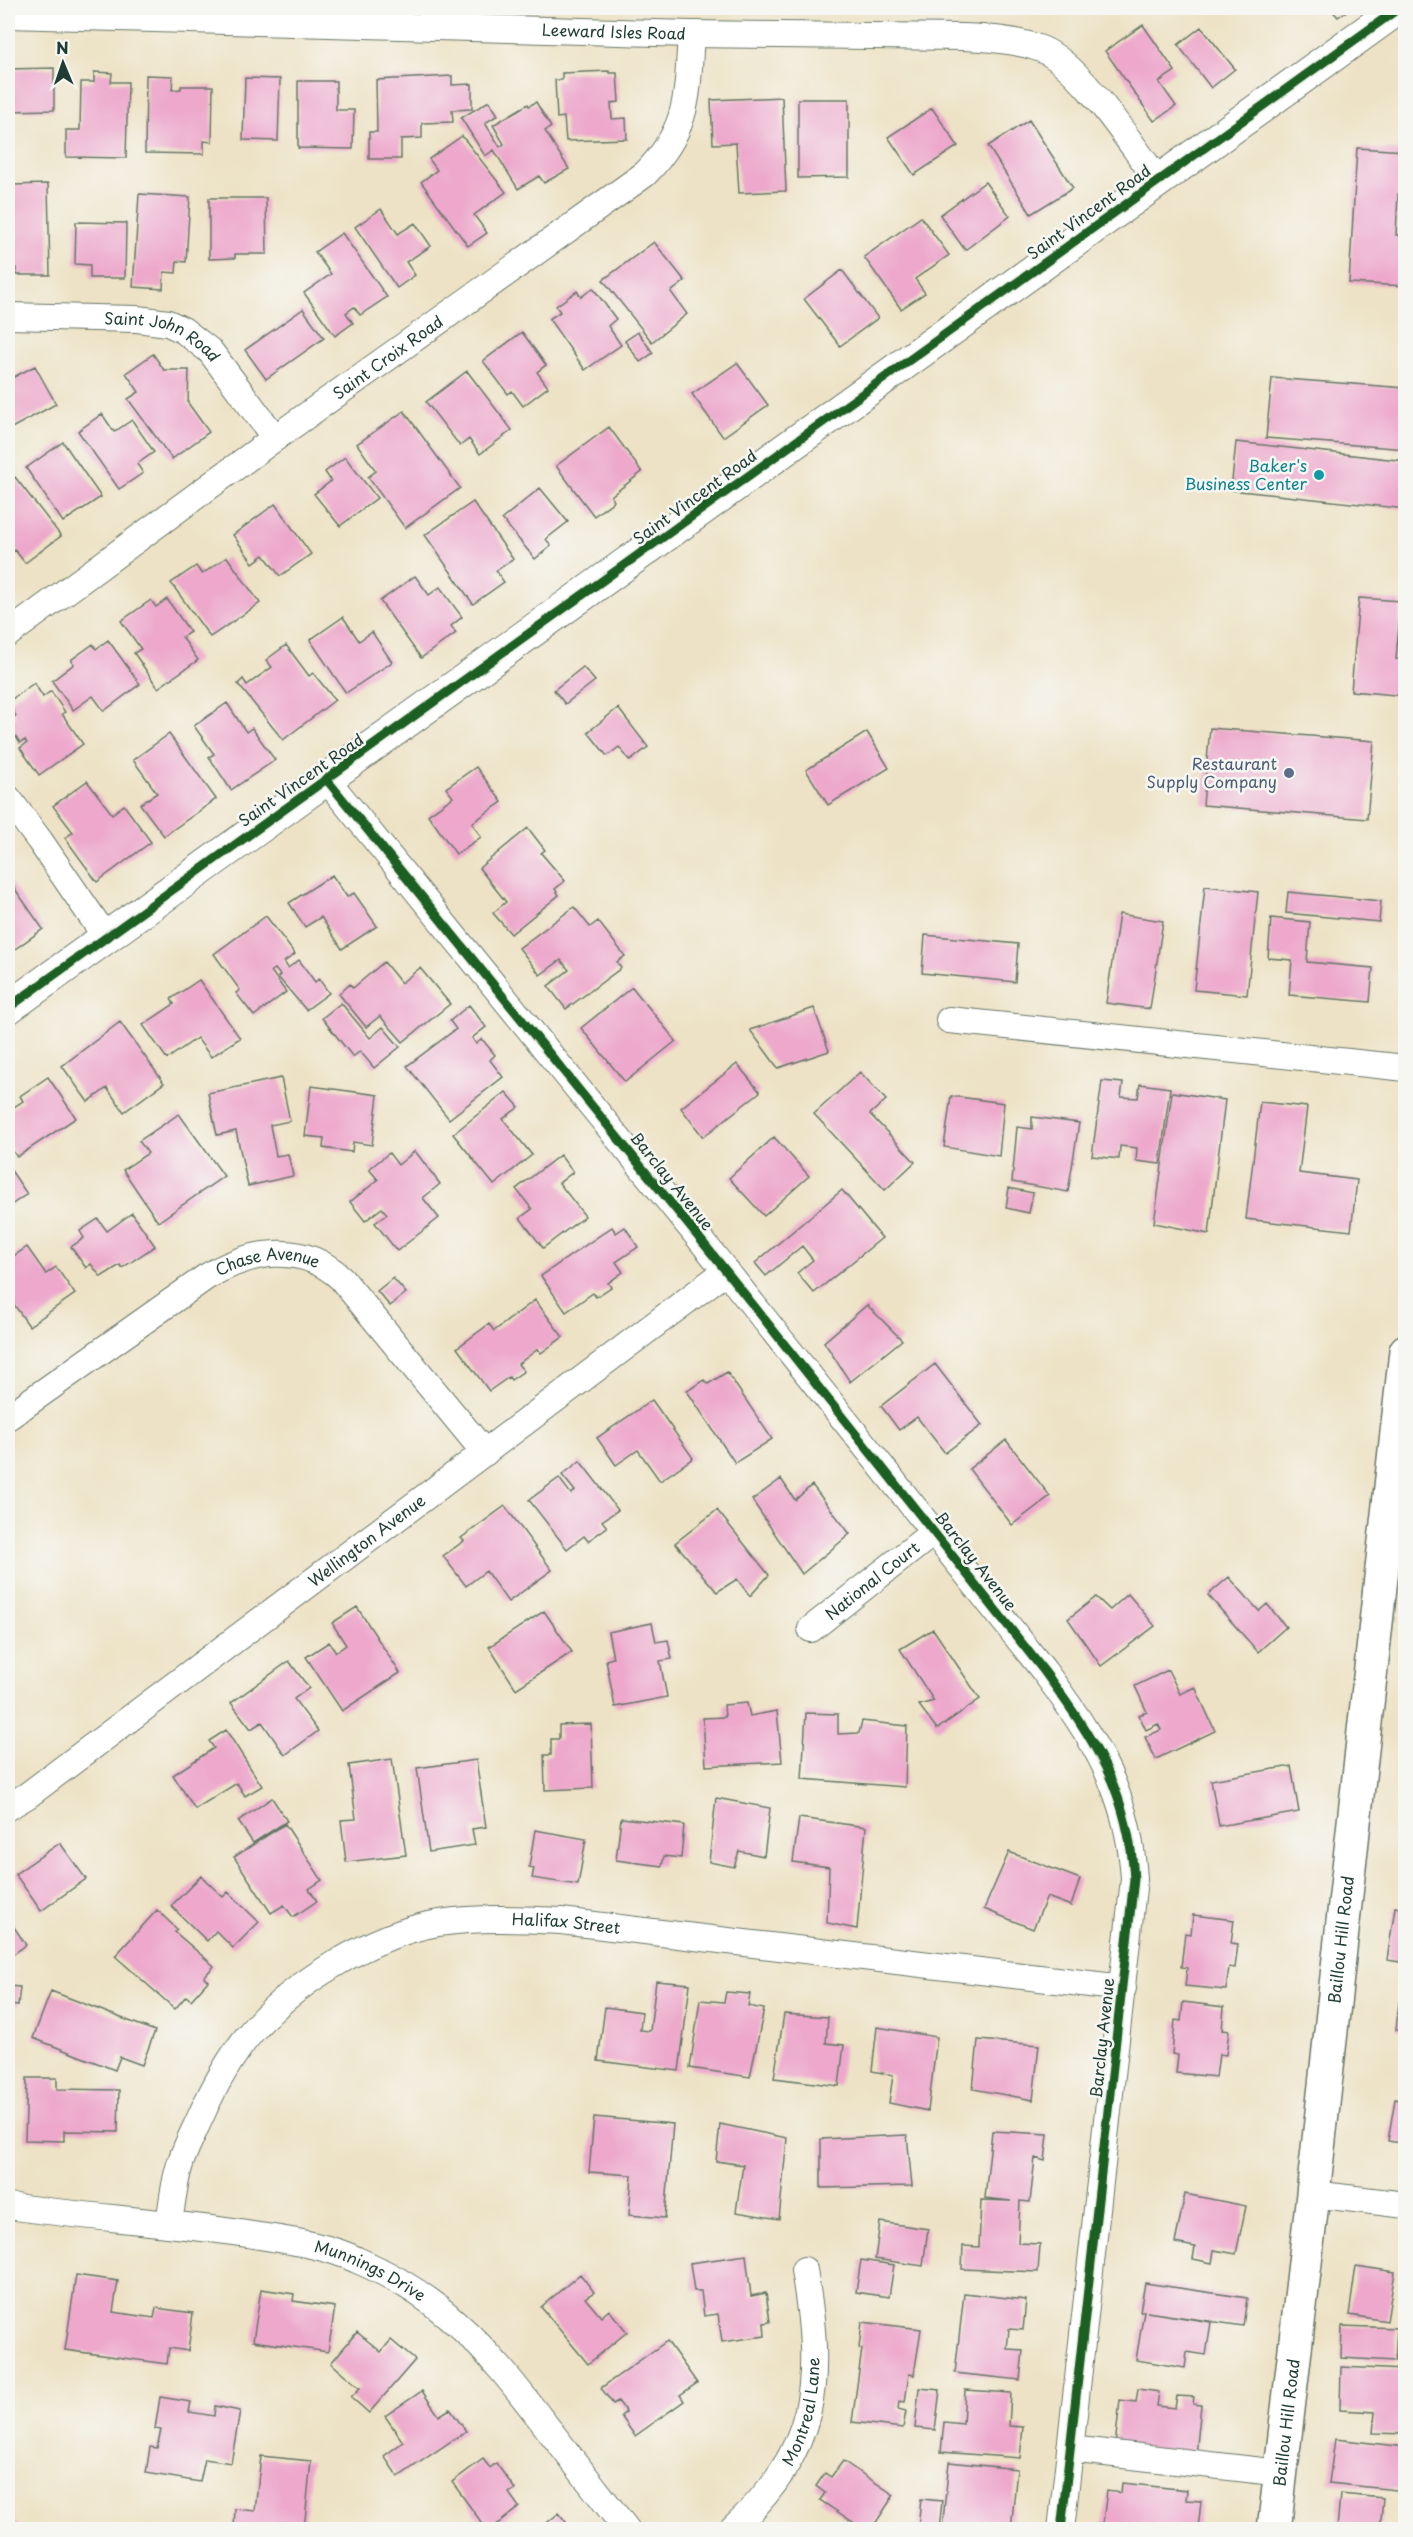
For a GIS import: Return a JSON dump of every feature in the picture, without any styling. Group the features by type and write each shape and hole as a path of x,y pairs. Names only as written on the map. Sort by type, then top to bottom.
{"main road":[{"name":"Baillou Hill Road","path":"1274,2529 1406,1351"}],"street":[{"name":"Saint Vincent Road","path":"8,1008 105,936 327,780 1400,8"},
{"name":"Leeward Isles Road","path":"8,15 691,34 963,37 1025,44 1043,50 1077,73 1158,180"},
{"name":"Saint Croix Road","path":"8,634 275,438 645,174 674,139 681,121 685,107 691,34"},
{"name":"Saint John Road","path":"8,316 137,319 168,323 190,334 210,351 275,438"},
{"name":"Barclay Avenue","path":"327,780 726,1271 1068,1703 1096,1748 1118,1791 1130,1837 1134,1880 1061,2529"},
{"path":"8,798 105,936"},
{"path":"949,1020 1406,1068"},
{"name":"Chase Avenue","path":"8,1417 206,1276 236,1260 276,1253 298,1255 317,1261 341,1278 485,1453"},
{"name":"Wellington Avenue","path":"8,1807 28,1795 726,1271"},
{"name":"National Court","path":"811,1629 934,1532"},
{"name":"Halifax Street","path":"168,2224 180,2162 216,2080 255,2026 283,1998 358,1950 395,1934 437,1923 495,1918 561,1921 1123,1988"},
{"path":"1313,2194 1406,2205"},
{"name":"Munnings Drive","path":"8,2206 168,2224 315,2246 356,2259 422,2297 456,2322 517,2388 627,2529"},
{"name":"Montreal Lane","path":"731,2529 756,2507 786,2465 804,2428 812,2393 814,2354 804,2270"},
{"path":"1070,2449 1281,2473"}],"building":[{"path":"1330,8 1351,8 1338,17"},
{"path":"1143,25 1175,71 1159,82 1176,106 1154,121 1105,51"},
{"path":"1201,27 1235,69 1211,88 1178,45"},
{"path":"54,68 54,110 8,111 8,69"},
{"path":"609,71 609,73 617,73 619,102 611,103 612,119 626,118 627,139 566,141 564,117 557,118 555,80 562,80 562,73"},
{"path":"94,72 112,73 111,82 128,82 126,158 66,157 66,130 80,130 81,82 94,82"},
{"path":"146,75 173,76 172,90 181,89 181,86 213,86 212,142 204,141 204,154 145,153"},
{"path":"452,76 452,85 472,84 472,109 452,110 453,122 422,123 422,138 401,139 401,159 369,159 369,132 377,132 376,80"},
{"path":"245,78 280,79 278,141 243,140"},
{"path":"298,81 336,81 336,110 354,110 353,149 298,148"},
{"path":"782,97 786,191 739,193 736,143 713,144 711,100"},
{"path":"798,99 849,99 849,177 798,178"},
{"path":"489,101 498,115 485,123 500,147 504,144 493,125 528,104 529,106 536,102 551,127 545,131 569,169 544,183 539,176 518,189 494,150 485,156 461,118"},
{"path":"932,108 958,146 914,175 888,137"},
{"path":"1029,120 1073,188 1031,214 988,146"},
{"path":"462,136 506,192 474,215 487,233 468,246 421,182 437,170 429,159"},
{"path":"1357,148 1406,151 1406,194 1398,194 1396,235 1406,236 1406,286 1349,283"},
{"path":"985,182 1010,216 965,250 940,215"},
{"path":"48,184 50,275 16,275 16,268 8,268 8,229 12,229 11,185"},
{"path":"139,194 190,197 186,262 177,261 176,273 164,272 163,289 133,287"},
{"path":"209,198 266,198 267,254 235,254 235,258 209,259"},
{"path":"381,209 398,234 415,223 431,246 406,262 415,275 397,288 355,227"},
{"path":"921,217 949,255 915,279 925,293 901,309 864,257"},
{"path":"76,222 126,223 125,278 90,278 90,265 75,264"},
{"path":"342,233 387,297 360,315 354,307 346,313 353,323 335,336 304,293 331,274 315,252"},
{"path":"654,242 685,281 671,292 687,314 652,342 603,280"},
{"path":"842,270 878,318 840,346 804,299"},
{"path":"593,288 616,319 608,326 621,345 585,370 549,319 560,312 556,306 577,291 581,297"},
{"path":"303,309 324,338 266,379 245,350"},
{"path":"522,332 546,365 537,372 548,387 523,406 512,391 508,394 483,361"},
{"path":"638,332 653,353 640,362 625,341"},
{"path":"153,354 164,370 189,370 188,403 209,432 172,459 128,399 139,392 126,373"},
{"path":"737,363 768,405 723,437 692,394"},
{"path":"35,366 56,404 8,430 8,380"},
{"path":"467,371 512,430 480,454 469,439 460,446 426,402"},
{"path":"1272,378 1406,388 1406,449 1266,438"},
{"path":"404,411 460,488 405,528 368,477 376,471 357,444"},
{"path":"102,414 114,432 132,420 154,452 137,464 143,473 119,489 78,431"},
{"path":"609,427 642,472 611,496 614,501 594,516 556,466"},
{"path":"63,442 101,497 63,522 26,468"},
{"name":"Baker's Business Center","path":"1236,442 1406,461 1406,509 1231,490"},
{"path":"345,457 377,498 340,526 314,494 331,481 325,472"},
{"path":"15,477 61,536 25,563 15,550 8,556 8,483"},
{"path":"540,488 568,522 546,539 551,546 535,559 502,519"},
{"path":"473,502 513,559 496,571 504,582 473,604 425,535"},
{"path":"275,504 311,554 280,576 264,555 253,563 233,535"},
{"path":"227,557 260,603 210,637 171,583 196,566 202,574"},
{"path":"415,576 429,595 440,587 462,617 451,626 456,633 421,658 380,601"},
{"path":"1359,598 1401,601 1396,659 1406,660 1406,696 1351,691"},
{"path":"167,599 190,632 182,637 198,660 158,688 134,653 141,649 121,621 151,600 156,607"},
{"path":"343,617 359,641 372,632 392,662 346,693 310,640"},
{"path":"108,640 140,684 104,711 93,696 73,710 52,681 74,664 71,660 93,644 96,649"},
{"path":"286,645 309,676 313,673 335,700 283,740 238,684 243,679 247,685 272,667 266,660"},
{"path":"583,667 595,681 565,704 554,690"},
{"path":"34,683 43,697 51,691 65,712 62,714 83,744 39,775 20,748 27,743 25,740 20,743 8,724 16,716 8,702"},
{"path":"227,703 246,732 252,728 275,760 231,790 209,757 214,754 194,726"},
{"path":"618,708 648,747 630,761 619,747 607,756 588,732"},
{"name":"Restaurant Supply Company","path":"1210,728 1374,741 1367,819 1203,805"},
{"path":"867,732 889,768 828,805 806,770"},
{"path":"169,734 216,799 164,836 140,804 157,793 133,760"},
{"path":"476,767 502,802 472,823 481,837 456,854 428,815 453,797 446,788"},
{"path":"87,781 112,814 124,805 151,842 97,882 65,838 73,832 53,806"},
{"path":"528,828 545,850 541,853 565,881 555,889 559,895 511,934 493,913 506,902 479,868"},
{"path":"332,875 347,897 354,893 377,926 342,949 321,917 305,927 289,903"},
{"path":"8,879 43,929 8,954"},
{"path":"1205,886 1258,892 1247,995 1194,990"},
{"path":"1288,892 1381,901 1379,922 1286,913"},
{"path":"574,907 590,927 598,921 625,956 617,962 621,968 566,1009 548,986 569,970 561,960 540,975 519,948"},
{"path":"1119,914 1163,921 1150,1009 1106,1003"},
{"path":"266,916 295,954 284,962 288,968 299,960 315,982 319,979 329,993 306,1010 278,977 280,975 275,969 271,971 286,992 254,1016 236,993 240,990 214,954"},
{"path":"1271,918 1310,922 1307,962 1373,968 1370,1002 1289,995 1292,960 1268,958"},
{"path":"925,935 1018,944 1015,982 922,973"},
{"path":"384,962 401,983 420,968 450,1004 403,1042 380,1016 366,1027 339,994 350,984 353,988"},
{"path":"199,980 240,1038 211,1057 197,1038 167,1059 143,1025 174,1004 171,999"},
{"path":"632,987 676,1041 625,1082 581,1028"},
{"path":"341,1003 370,1038 383,1027 400,1047 374,1068 360,1051 353,1057 322,1018"},
{"path":"469,1005 486,1027 472,1038 476,1044 482,1039 495,1055 490,1060 503,1077 449,1119 407,1066 456,1029 450,1021"},
{"path":"814,1008 829,1051 778,1068 750,1030"},
{"path":"120,1022 164,1083 124,1112 107,1088 88,1102 62,1066"},
{"path":"737,1064 760,1092 703,1137 681,1108"},
{"path":"860,1072 886,1100 870,1114 915,1162 885,1190 814,1114"},
{"path":"48,1077 76,1118 17,1157 8,1144 8,1111 23,1101 20,1096"},
{"path":"281,1078 290,1121 270,1125 276,1156 288,1154 293,1176 248,1186 236,1131 217,1135 208,1093"},
{"path":"1102,1081 1123,1083 1121,1097 1138,1098 1140,1084 1170,1088 1160,1164 1136,1161 1137,1148 1120,1146 1119,1159 1092,1156"},
{"path":"311,1086 378,1095 372,1145 353,1142 352,1152 323,1148 324,1138 305,1136"},
{"path":"506,1092 519,1107 503,1119 532,1155 494,1185 453,1134"},
{"path":"1172,1092 1225,1100 1209,1234 1154,1223"},
{"path":"951,1096 1004,1103 999,1156 944,1147"},
{"path":"1260,1102 1307,1107 1299,1173 1357,1180 1351,1231 1246,1219"},
{"path":"179,1114 224,1176 158,1222 123,1170 148,1153 139,1141"},
{"path":"1032,1117 1079,1123 1068,1192 1012,1182 1017,1127 1032,1129"},
{"path":"774,1137 809,1176 764,1216 729,1178"},
{"path":"415,1151 440,1184 423,1198 439,1218 397,1251 375,1223 387,1214 382,1208 365,1221 350,1202 378,1180 369,1169 389,1153 398,1165"},
{"path":"560,1155 573,1172 559,1183 585,1216 543,1248 520,1218 532,1209 516,1189"},
{"path":"8,1166 27,1194 8,1207"},
{"path":"1009,1188 1033,1193 1029,1213 1006,1208"},
{"path":"842,1190 882,1238 814,1293 797,1273 813,1260 802,1246 766,1276 755,1263"},
{"path":"132,1213 155,1246 122,1268 120,1265 101,1277 91,1264 86,1268 71,1247 84,1238 80,1231 98,1219 107,1231"},
{"path":"612,1227 616,1233 625,1227 638,1247 616,1262 623,1272 608,1283 611,1287 596,1297 593,1293 566,1312 541,1276"},
{"path":"27,1247 46,1274 56,1267 75,1294 29,1326 8,1296 8,1260"},
{"path":"393,1278 406,1293 390,1306 377,1291"},
{"path":"535,1300 563,1337 541,1353 538,1349 518,1364 524,1371 511,1380 509,1377 489,1391 457,1348 489,1324 494,1331"},
{"path":"867,1305 902,1340 850,1382 824,1342"},
{"path":"935,1364 982,1425 945,1453 917,1417 899,1430 881,1406"},
{"path":"727,1372 772,1439 735,1463 687,1391 704,1380 708,1384"},
{"path":"652,1400 693,1458 660,1481 638,1450 616,1465 597,1438"},
{"path":"1006,1440 1050,1496 1012,1525 969,1469"},
{"path":"580,1461 618,1510 602,1521 607,1527 588,1541 584,1536 567,1549 529,1500 559,1478 571,1494 575,1491 562,1475"},
{"path":"781,1479 795,1500 812,1485 850,1534 802,1574 752,1500"},
{"path":"505,1506 552,1570 508,1602 486,1571 466,1586 443,1556 464,1541 461,1538"},
{"path":"717,1510 769,1575 750,1596 737,1579 717,1592 675,1543"},
{"path":"1229,1577 1259,1611 1267,1604 1286,1627 1258,1652 1208,1595"},
{"path":"1128,1594 1155,1626 1101,1666 1068,1619 1096,1597 1110,1610"},
{"path":"357,1607 400,1673 342,1711 306,1657 329,1642 336,1652 346,1645 332,1623"},
{"path":"544,1611 572,1652 516,1689 489,1647"},
{"path":"652,1623 656,1642 668,1640 672,1659 660,1661 667,1697 615,1707 606,1660 613,1658 608,1632"},
{"path":"933,1629 980,1699 937,1729 919,1705 934,1701 900,1649"},
{"path":"289,1661 309,1688 294,1699 318,1731 285,1755 262,1722 251,1729 231,1703"},
{"path":"1168,1670 1180,1694 1195,1687 1215,1731 1156,1759 1145,1737 1161,1730 1158,1724 1146,1730 1139,1715 1147,1712 1135,1686"},
{"path":"747,1703 750,1716 777,1711 782,1762 706,1766 703,1718 725,1717 724,1705"},
{"path":"806,1713 838,1714 838,1734 859,1733 862,1721 907,1726 905,1787 802,1779"},
{"path":"591,1724 593,1788 545,1790 544,1755 551,1755 551,1739 559,1739 559,1725"},
{"path":"226,1730 262,1786 245,1796 237,1783 195,1809 173,1775 214,1748 209,1741"},
{"path":"392,1759 406,1855 346,1862 341,1820 356,1819 349,1765"},
{"path":"476,1760 486,1827 472,1829 475,1845 429,1852 417,1768"},
{"path":"1291,1766 1299,1812 1219,1826 1211,1780"},
{"path":"272,1798 287,1821 253,1843 238,1821"},
{"path":"716,1798 770,1808 764,1856 739,1851 734,1867 709,1862"},
{"path":"621,1818 684,1825 681,1858 664,1856 662,1866 616,1860"},
{"path":"799,1818 866,1827 857,1929 827,1923 829,1867 793,1862"},
{"path":"285,1824 322,1880 309,1889 317,1901 293,1917 284,1905 271,1913 234,1857"},
{"path":"535,1830 586,1839 578,1885 532,1878 534,1868 529,1867"},
{"path":"60,1843 86,1879 41,1911 15,1874"},
{"path":"1009,1852 1080,1879 1071,1906 1047,1897 1033,1929 984,1909"},
{"path":"201,1876 223,1897 228,1892 259,1922 233,1948 216,1931 207,1941 171,1906"},
{"path":"1395,1907 1406,1909 1406,1963 1387,1960"},
{"path":"157,1910 177,1929 175,1932 214,1966 204,1977 208,1981 191,2000 186,1996 175,2009 115,1956"},
{"path":"1193,1915 1234,1920 1231,1943 1238,1944 1235,1968 1229,1967 1226,1990 1185,1986 1187,1968 1181,1967 1185,1933 1191,1934"},
{"path":"8,1918 26,1945 8,1958"},
{"path":"1403,1978 1406,1978 1406,1999 1401,1999"},
{"path":"656,1981 690,1984 679,2071 598,2061 605,2007 642,2012 640,2030 650,2031"},
{"path":"8,1986 20,1987 18,2006 8,2005"},
{"path":"51,1991 155,2031 142,2065 120,2057 115,2070 33,2038"},
{"path":"726,1992 750,1994 748,2006 764,2009 750,2077 690,2068 700,2000 724,2002"},
{"path":"1183,2002 1224,2007 1222,2030 1229,2031 1226,2055 1219,2054 1216,2077 1176,2073 1178,2055 1172,2054 1175,2020 1181,2021"},
{"path":"1399,2002 1406,2003 1406,2031 1396,2030"},
{"path":"784,2014 828,2017 826,2043 844,2045 839,2086 774,2078"},
{"path":"877,2027 937,2037 928,2111 889,2103 893,2075 872,2071"},
{"path":"978,2040 1039,2045 1033,2100 973,2089"},
{"path":"27,2078 57,2078 57,2089 119,2090 118,2132 64,2131 64,2141 25,2140"},
{"path":"1395,2099 1406,2101 1406,2144 1388,2141"},
{"path":"594,2117 673,2124 665,2218 629,2215 632,2175 589,2172"},
{"path":"720,2124 787,2138 779,2219 736,2212 743,2165 716,2161"},
{"path":"992,2131 1048,2134 1045,2161 1035,2158 1030,2202 1020,2201 1018,2243 1040,2244 1038,2272 962,2269 963,2246 979,2247 981,2200 1011,2201 985,2198"},
{"path":"907,2135 912,2186 821,2188 821,2139"},
{"path":"1185,2194 1246,2206 1236,2254 1214,2250 1212,2263 1193,2259 1195,2247 1175,2243"},
{"path":"880,2222 928,2229 923,2266 875,2259"},
{"path":"746,2255 751,2296 766,2293 770,2322 764,2323 765,2336 722,2342 718,2314 704,2316 701,2291 694,2291 690,2263"},
{"path":"861,2260 894,2265 889,2297 856,2292"},
{"path":"1356,2266 1395,2272 1387,2321 1349,2315"},
{"path":"580,2274 594,2292 585,2298 601,2317 609,2310 627,2332 588,2364 541,2307"},
{"path":"76,2275 118,2281 113,2312 154,2318 156,2308 193,2313 188,2351 169,2348 167,2364 65,2350"},
{"path":"1145,2283 1247,2298 1243,2326 1147,2312 1211,2322 1206,2355 1187,2352 1185,2368 1136,2360 1144,2311 1140,2311"},
{"path":"261,2289 294,2294 293,2301 335,2307 328,2352 253,2341"},
{"path":"964,2293 1026,2300 1023,2330 1009,2329 1007,2349 1023,2350 1020,2380 955,2373"},
{"path":"862,2322 921,2329 914,2375 909,2374 905,2402 899,2401 898,2409 906,2411 903,2428 852,2422 862,2349 859,2348"},
{"path":"1342,2326 1397,2328 1395,2361 1341,2358"},
{"path":"357,2332 381,2352 391,2340 415,2360 369,2413 351,2397 360,2388 331,2363"},
{"path":"667,2341 697,2383 680,2395 684,2401 635,2436 621,2416 626,2412 618,2401 613,2404 601,2388"},
{"path":"1341,2367 1406,2370 1406,2434 1373,2433 1375,2412 1340,2410"},
{"path":"919,2388 940,2390 935,2430 915,2428"},
{"path":"1138,2389 1159,2392 1157,2406 1175,2408 1177,2396 1194,2397 1193,2404 1201,2405 1196,2455 1115,2446 1120,2400 1136,2402"},
{"path":"965,2390 1011,2393 1009,2426 1023,2427 1020,2458 941,2452 944,2422 963,2424"},
{"path":"422,2391 439,2416 450,2409 466,2431 398,2477 384,2456 403,2442 385,2416"},
{"path":"160,2397 191,2402 189,2412 214,2416 215,2406 240,2411 231,2463 205,2459 200,2482 146,2473 150,2447 157,2448 161,2430 155,2429"},
{"path":"1335,2439 1406,2447 1406,2491 1329,2483"},
{"path":"261,2456 311,2461 304,2530 269,2530 234,2526 235,2509 255,2511"},
{"path":"483,2459 490,2468 496,2463 515,2489 509,2493 519,2507 490,2530 487,2530 452,2482"},
{"path":"843,2461 894,2495 871,2530 865,2530 820,2500 825,2493 816,2486 825,2473 831,2477"},
{"path":"949,2462 1017,2469 1011,2530 942,2530"},
{"path":"1122,2483 1187,2490 1186,2500 1201,2501 1198,2530 1102,2530 1107,2491 1121,2493"},
{"path":"1340,2494 1383,2498 1380,2530 1337,2530"},
{"path":"921,2499 942,2501 939,2530 918,2529"},
{"path":"559,2513 572,2530 538,2530"},
{"path":"8,2517 25,2530 8,2530"}],"cycle path":[{"path":"8,1008 1399,8"},
{"path":"327,780 726,1271 1044,1671 1093,1744 1117,1793 1131,1848 1134,1879 1061,2530"}],"place":[{"name":"Baker's Business Center","path":"1319,475"},
{"name":"Restaurant Supply Company","path":"1289,773"}]}
